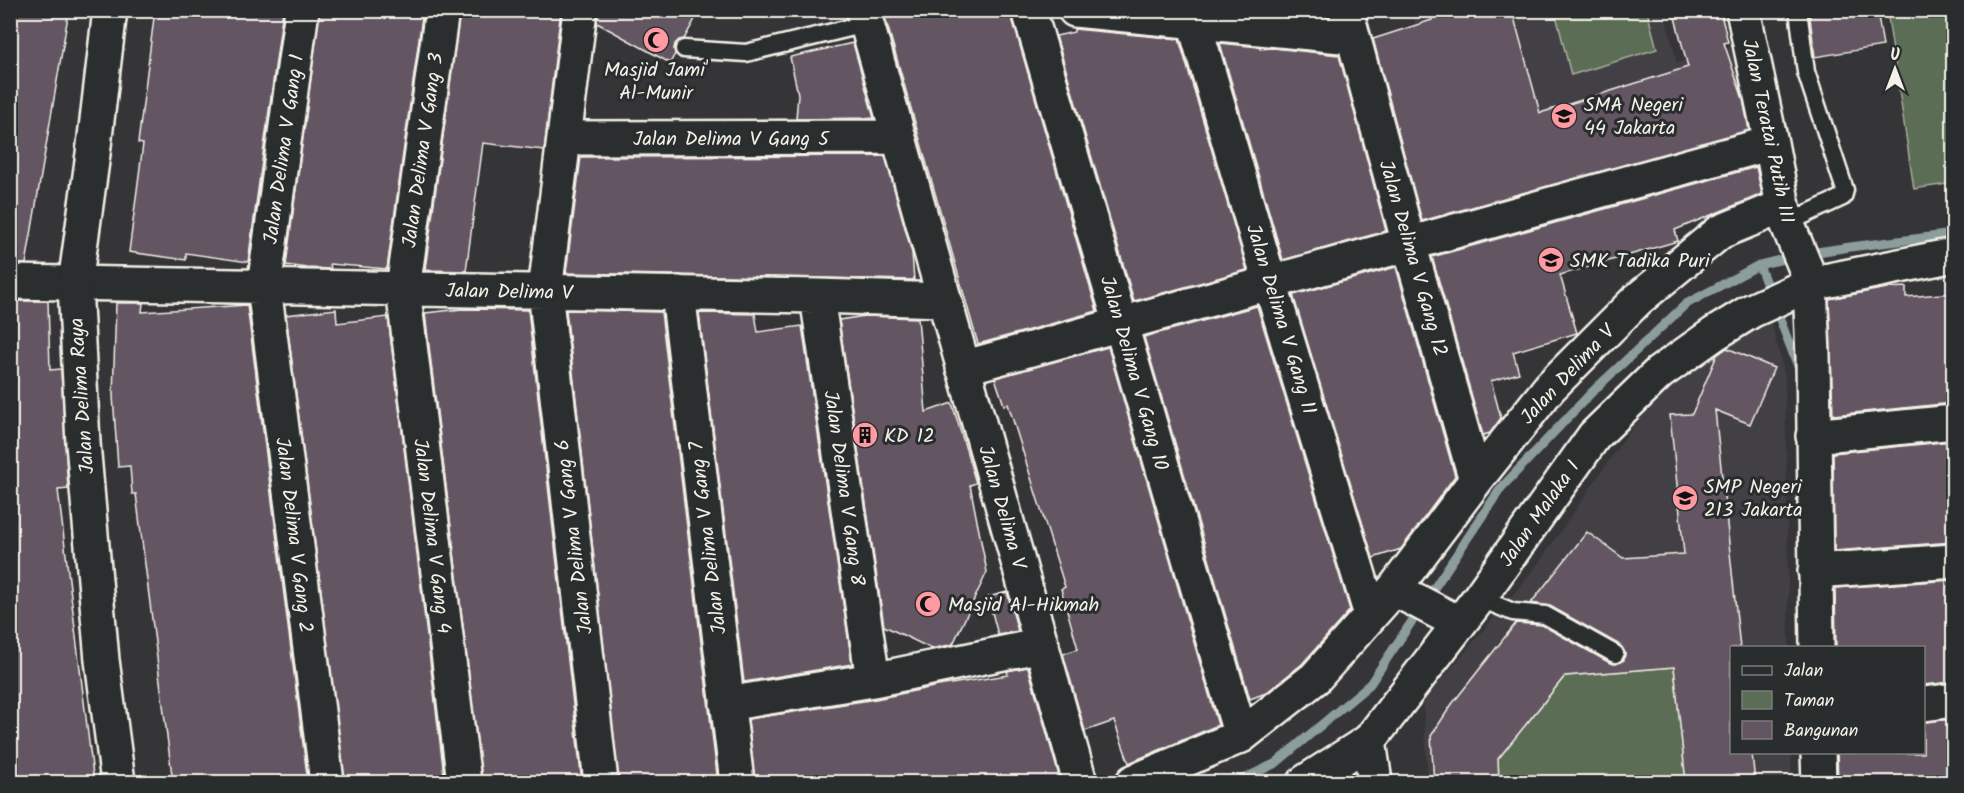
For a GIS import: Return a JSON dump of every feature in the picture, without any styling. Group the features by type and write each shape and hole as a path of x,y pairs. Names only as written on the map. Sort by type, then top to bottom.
{"street":[{"name":"Jalan Delima Raya","path":"110,10 75,284 83,443 102,660 118,783"},
{"name":"Jalan Delima V Gang 1","path":"264,287 302,10"},
{"name":"Jalan Delima V Gang 3","path":"403,289 442,10"},
{"path":"545,291 580,10"},
{"name":"Jalan Delima V Gang 10","path":"1029,10 1241,736"},
{"path":"1075,10 1194,22 1349,24"},
{"name":"Jalan Teratai Putih III","path":"1743,10 1787,221 1808,276 1813,356 1817,646"},
{"name":"Jalan Delima V","path":"864,17 1080,783"},
{"name":"Jalan Delima V Gang 11","path":"1194,22 1270,283 1371,615"},
{"name":"Jalan Delima V Gang 12","path":"1349,24 1476,480"},
{"name":"Jalan Delima V Gang 5","path":"564,138 898,137"},
{"path":"963,368 1771,143"},
{"name":"Jalan Delima V","path":"1133,783 1241,736 1315,678 1371,615 1403,594 1476,480 1550,387 1637,300 1720,232 1787,221"},
{"name":"Jalan Malaka I","path":"1305,783 1369,741 1594,436 1659,373 1714,334 1771,301 1808,276 1953,255"},
{"name":"Jalan Delima V","path":"10,282 678,293 944,300"},
{"name":"Jalan Delima V Gang 2","path":"264,287 327,783"},
{"name":"Jalan Delima V Gang 4","path":"403,289 464,783"},
{"name":"Jalan Delima V Gang 6","path":"545,291 602,783"},
{"name":"Jalan Delima V Gang 7","path":"678,293 737,783"},
{"name":"Jalan Delima V Gang 8","path":"817,296 873,680"},
{"path":"1813,436 1953,422"},
{"path":"1815,571 1953,561"},
{"path":"1403,594 1464,613"},
{"path":"727,704 873,680 1042,645"},
{"path":"1925,704 1953,700"},
{"path":"1369,741 1375,783"},
{"path":"1818,754 1819,783"}],"lane":[{"path":"1787,221 1843,196 1845,190 1806,72 1797,10"},
{"path":"684,48 746,53 864,17"},
{"path":"1464,613 1513,612 1545,615 1615,654"}],"shaded area":[{"name":"SMA Negeri 44 Jakarta","path":"1412,11 1664,11 1677,63 1730,46 1759,134 1410,239 1370,98 1429,77"},
{"name":"SMP Negeri 213 Jakarta","path":"1768,310 1785,376 1789,646 1730,646 1730,754 1791,754 1792,782 1428,782 1423,702 1536,567 1631,429 1716,340"}],"green space":[{"path":"1555,11 1647,11 1657,49 1571,75"},
{"path":"1887,11 1953,11 1953,183 1914,189"},
{"path":"1674,667 1686,782 1499,782 1498,759 1565,676"}],"building":[{"path":"10,10 69,10 26,264 10,263"},
{"path":"155,10 283,10 248,262 186,253 186,260 129,252 143,144 138,143"},
{"path":"320,10 423,10 387,269 330,264 331,269 286,265"},
{"path":"460,10 561,10 544,150 483,143 466,271 425,270"},
{"name":"Masjid Jami' Al-Munir","path":"598,10 700,10 684,39 675,44 675,54 670,63 597,23"},
{"path":"883,10 964,10 1012,18 1097,311 978,344"},
{"name":"SMA Negeri 44 Jakarta","path":"1429,10 1512,10 1540,113 1688,67 1673,10 1720,10 1728,42 1724,43 1743,99 1749,130 1422,221 1373,39 1432,20"},
{"path":"1809,10 1877,10 1883,46 1815,57"},
{"path":"1074,29 1179,39 1247,270 1134,301 1056,36 1074,32"},
{"path":"853,43 874,118 796,119 798,94 790,57"},
{"path":"1220,43 1259,47 1260,49 1273,48 1339,55 1386,231 1283,260"},
{"path":"885,156 912,253 914,280 566,273 581,157"},
{"path":"1756,167 1762,194 1675,230 1678,241 1560,275 1577,333 1513,352 1519,373 1491,381 1501,418 1490,433 1483,435 1432,257"},
{"path":"1396,267 1455,476 1401,549 1373,558 1293,295"},
{"path":"1906,287 1906,297 1953,293 1953,403 1833,415 1829,299 1887,288"},
{"path":"10,301 48,301 50,370 61,369 68,489 58,490 94,783 10,783"},
{"path":"116,303 143,303 142,312 247,305 308,783 173,783 136,494 132,494 130,466 118,467 113,396"},
{"path":"1257,306 1350,610 1302,664 1266,693 1250,699 1144,337"},
{"path":"336,309 337,323 388,317 445,783 345,783 286,315"},
{"path":"462,309 528,310 582,783 482,783 425,313"},
{"path":"566,310 661,312 718,783 619,783"},
{"path":"699,313 755,314 758,332 802,326 852,664 744,682"},
{"path":"865,316 918,318 926,412 952,403 976,483 970,485 987,572 953,644 932,649 884,626 839,320"},
{"path":"1108,347 1218,725 1129,763 1114,721 1085,731 1063,654 1078,649 1061,589 1065,587 1008,404 1004,405 995,378"},
{"name":"SMP Negeri 213 Jakarta","path":"1727,348 1774,368 1750,424 1715,410 1740,646 1730,646 1730,754 1752,754 1755,783 1686,783 1674,667 1565,676 1498,759 1499,783 1434,783 1431,736 1452,704 1516,623 1542,625 1610,663 1616,664 1624,660 1625,653 1620,645 1550,606 1531,603 1587,532 1623,558 1684,554 1670,415 1692,414 1717,355"},
{"path":"1953,441 1953,542 1834,551 1833,453"},
{"path":"1953,580 1953,682 1925,685 1925,646 1836,646 1835,588"},
{"path":"1007,592 1018,631 998,635 988,597"},
{"path":"1028,667 1061,783 755,783 748,719 1008,675 1007,671"},
{"path":"1953,719 1953,783 1838,783 1837,754 1925,754 1925,722"}],"waterway":[{"path":"1237,782 1276,763 1370,684 1501,488 1592,392 1686,304 1759,265 1804,254 1954,234"},
{"path":"1759,265 1799,369"}],"place":[{"name":"Masjid Jami' Al-Munir","path":"656,40"},
{"name":"SMA Negeri 44 Jakarta","path":"1564,116"},
{"name":"SMK Tadika Puri","path":"1551,260"},
{"name":"KD 12","path":"865,435"},
{"name":"SMP Negeri 213 Jakarta","path":"1685,498"},
{"name":"Masjid Al-Hikmah","path":"928,604"}]}
